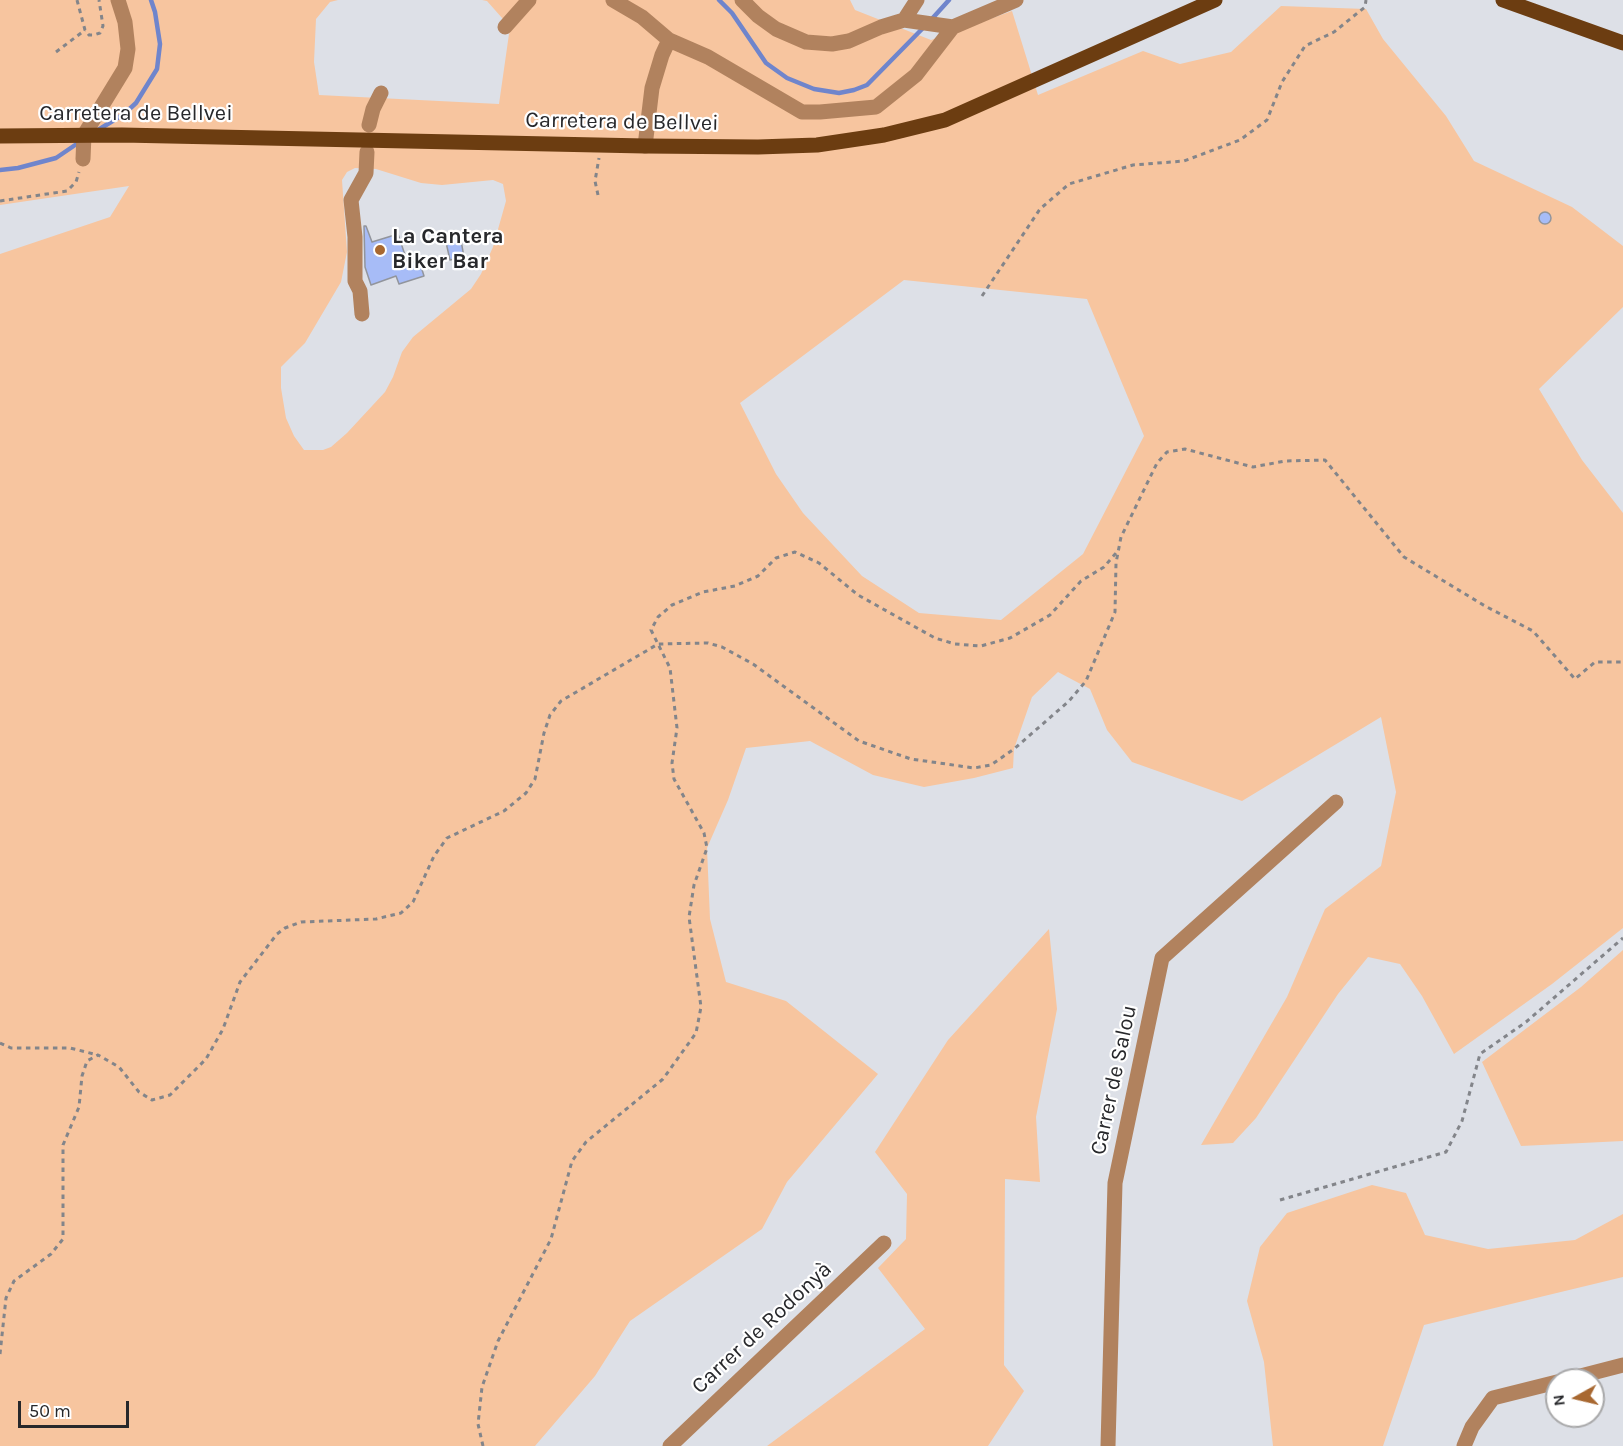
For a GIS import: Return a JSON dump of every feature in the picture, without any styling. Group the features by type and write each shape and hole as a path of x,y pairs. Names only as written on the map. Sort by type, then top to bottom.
{"main road":[{"name":"Carretera de Bellvei","path":"0,136 122,135 645,146 817,145 884,135 945,120 1215,0"},
{"path":"1503,0 1623,43"}],"street":[{"path":"83,159 84,135 119,81 124,68 128,49 118,0"},
{"path":"505,27 529,0"},
{"path":"613,0 642,17 669,40 708,57 802,112 876,107 916,75 946,26"},
{"path":"742,0 776,29 806,42 832,44 849,41 904,20 946,26 1016,0"},
{"path":"904,20 917,0"},
{"path":"645,146 652,88 669,40"},
{"path":"369,125 373,109 381,93"},
{"path":"362,314 360,291 355,281 355,237 351,200 366,173 367,152"},
{"name":"Carrer de Salou","path":"1108,1446 1115,1183 1162,958 1336,802"},
{"name":"Carrer de Rodonyà","path":"670,1446 884,1243"},
{"path":"1605,1370 1623,1365"},
{"path":"1464,1446 1472,1427 1493,1398 1545,1385"}],"path":[{"path":"77,0 85,30 94,35 100,33 103,26 99,0"},
{"path":"982,296 1040,209 1069,184 1133,165 1184,161 1240,140 1267,120 1282,82 1305,46 1334,32 1365,7 1366,0"},
{"path":"56,52 85,30"},
{"path":"598,195 595,181 603,145"},
{"path":"0,201 67,191 76,182 83,159"},
{"path":"483,1446 477,1424 482,1387 498,1341 550,1239 572,1161 586,1142 663,1079 696,1033 701,1007 689,917 694,885 706,848 704,833 674,779 672,763 677,728 670,668 651,630 658,617 672,605 703,592 735,586 758,576 776,558 795,552 819,563 858,595 935,638 956,644 981,646 1010,638 1050,615 1081,581 1104,567 1115,554 1156,463 1167,452 1185,449 1253,467 1285,461 1324,459 1404,557 1485,606 1533,630 1575,679 1595,662 1623,662"},
{"path":"0,1043 11,1048 70,1048 98,1055 119,1067 139,1092 152,1100 170,1095 206,1059 223,1029 240,982 277,934 301,922 376,919 401,913 413,902 434,856 447,838 504,811 526,793 535,779 550,715 561,701 658,644 708,643 722,647 753,664 859,741 911,759 974,768 991,765 1014,749 1069,701 1086,681 1115,612 1116,563 1121,537"},
{"path":"1280,1200 1446,1152 1462,1121 1480,1054 1526,1022 1623,938"},
{"path":"0,1354 6,1298 14,1281 51,1254 63,1239 63,1145 79,1107 82,1076 87,1061 98,1055"}],"shaded area":[{"path":"0,0 338,0 330,2 316,19 314,62 319,95 499,104 510,27 487,1 482,0 850,0 855,10 931,40 1012,11 1038,95 1143,51 1180,64 1231,52 1281,6 1366,9 1383,39 1446,116 1474,161 1572,207 1623,246 1623,307 1539,389 1582,460 1623,513 1623,928 1552,984 1454,1054 1422,996 1400,964 1368,957 1338,994 1256,1118 1233,1143 1201,1145 1287,997 1325,909 1381,866 1396,792 1381,717 1242,801 1132,762 1107,730 1090,689 1058,672 1032,697 1014,749 1013,768 974,778 924,787 873,775 810,741 746,748 728,800 707,848 710,919 726,982 786,1001 878,1074 787,1182 762,1229 630,1321 595,1376 535,1446 0,1446 0,254 110,217 129,186 0,205","holes":["355,168 376,169 421,183 442,185 493,180 503,184 506,201 493,247 481,274 471,289 413,337 402,352 385,392 347,433 331,447 323,450 304,450 294,436 286,418 281,388 281,367 305,343 341,282 347,252 342,180 347,172","904,280 1087,299 1144,436 1083,554 1001,620 919,613 862,576 803,513 776,474 740,403"]},
{"path":"1049,929 1057,1009 1036,1117 1040,1182 1005,1179 1004,1365 1024,1391 988,1446 767,1446 925,1329 878,1268 906,1239 907,1194 875,1152 948,1040"},
{"path":"1623,950 1623,1141 1521,1146 1482,1062 1581,987"},
{"path":"1372,1185 1406,1193 1425,1235 1488,1249 1575,1240 1623,1214 1623,1277 1424,1325 1383,1446 1273,1446 1264,1362 1247,1301 1260,1247 1287,1213"}],"building":[{"path":"1545,212 1551,218 1545,224 1539,218"},
{"path":"364,226 372,242 398,234 408,264 419,260 424,276 399,284 396,276 371,285 365,267"},
{"path":"460,235 464,257 450,260 445,238"}],"waterway":[{"path":"98,130 124,114 136,103 157,69 160,44 151,0"},
{"path":"719,0 732,13 766,63 787,78 814,89 839,93 867,85 924,27"},
{"path":"930,21 949,0"},
{"path":"0,170 18,168 56,158 81,141"}],"place":[{"name":"La Cantera Biker Bar","path":"380,250"}]}
